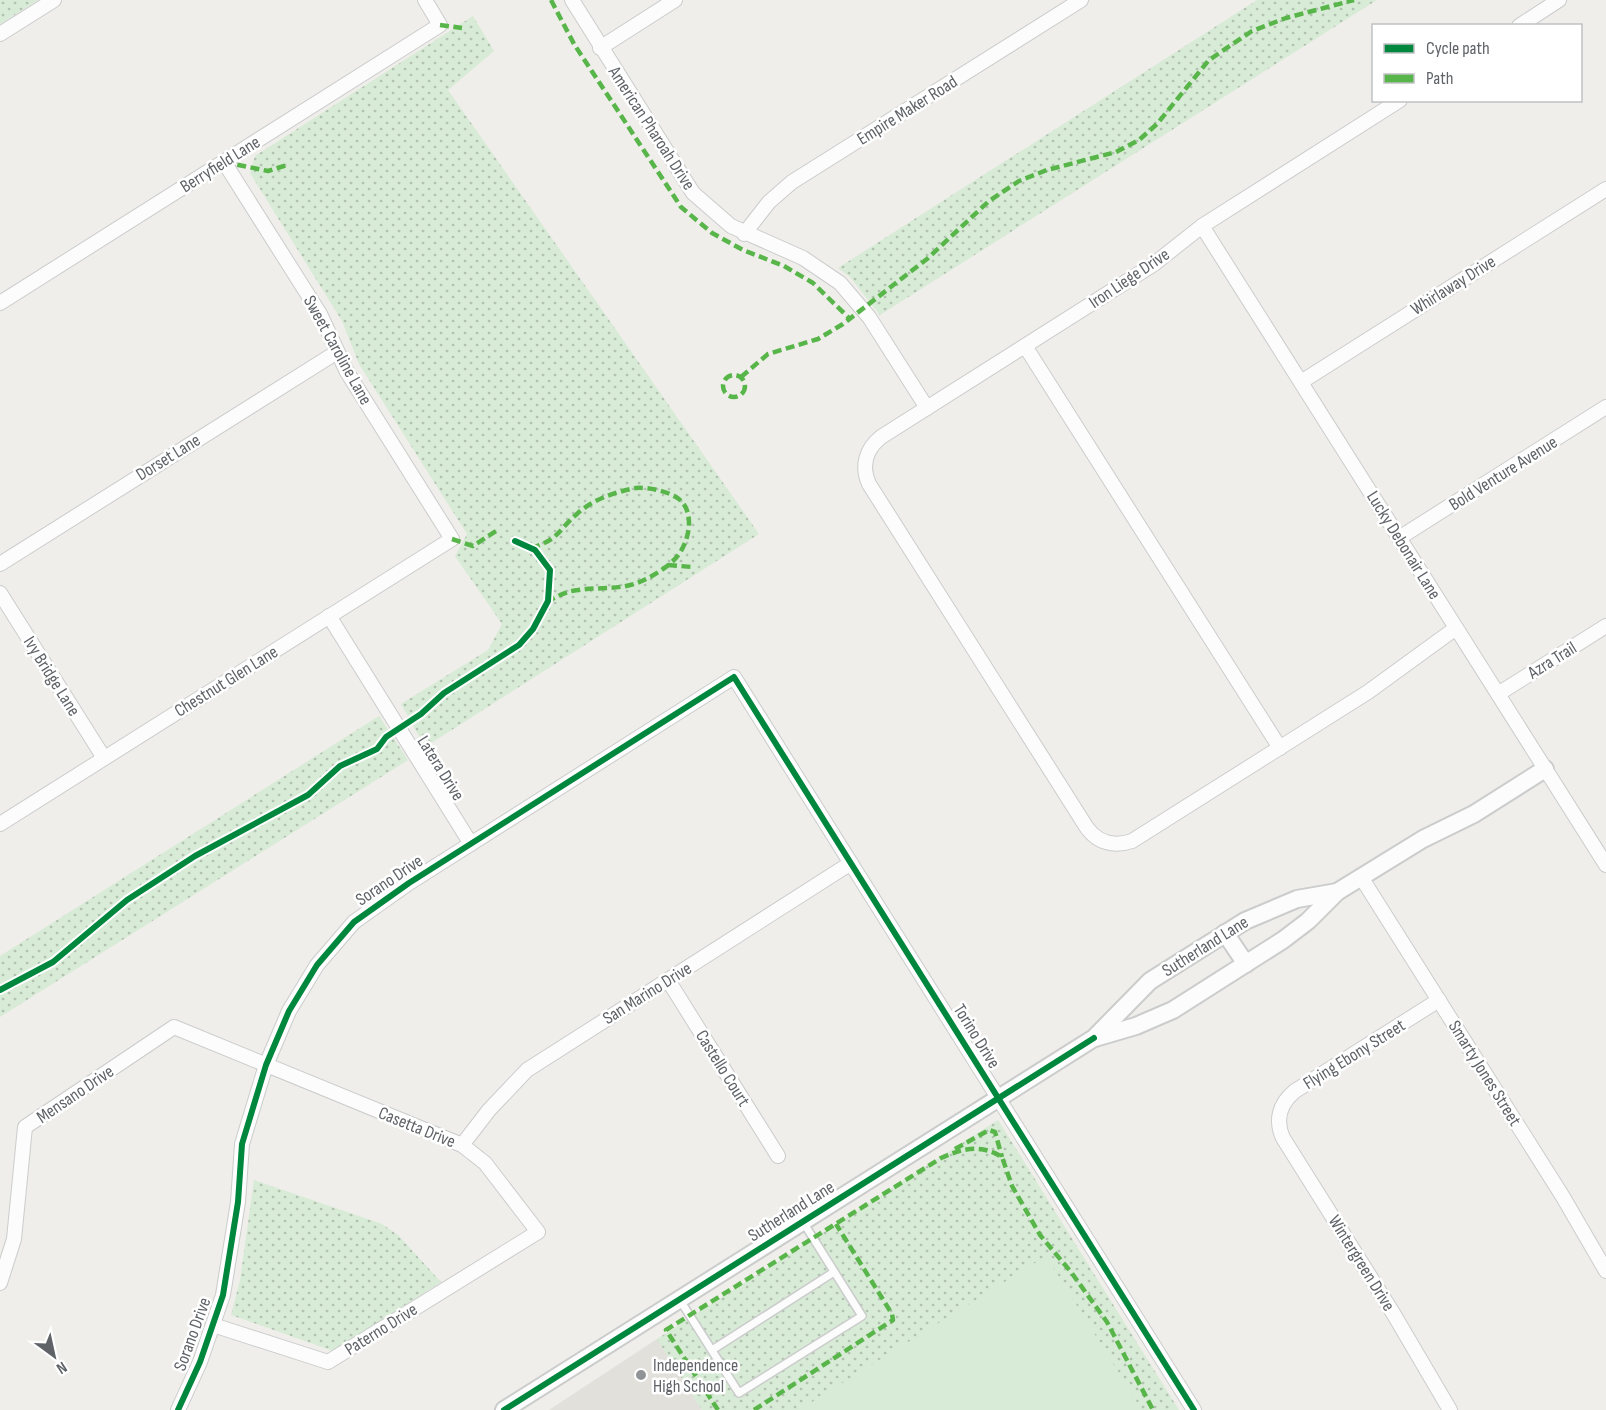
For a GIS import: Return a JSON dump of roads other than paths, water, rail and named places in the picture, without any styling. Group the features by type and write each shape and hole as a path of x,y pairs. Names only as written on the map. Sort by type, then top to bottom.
{"street":[{"path":"0,34 54,0"},
{"name":"Berryfield Lane","path":"0,303 440,25 425,0"},
{"name":"American Pharoah Drive","path":"572,0 693,193 715,214 744,234 803,258 840,283 869,317 927,408"},
{"path":"600,48 675,0"},
{"name":"Empire Maker Road","path":"744,234 769,202 792,183 1081,0"},
{"path":"1522,24 1559,0"},
{"name":"Iron Liege Drive","path":"1280,748 1132,841 1115,844 1097,838 1087,828 869,484 865,461 876,441 1154,264 1202,226 1397,102"},
{"name":"Sweet Caroline Lane","path":"224,162 315,305 347,372 452,539"},
{"name":"Whirlaway Drive","path":"1301,382 1606,189"},
{"name":"Lucky Debonair Lane","path":"1202,226 1545,769 1601,847 1606,865"},
{"path":"1025,346 1280,748 1368,692 1456,628"},
{"name":"Dorset Lane","path":"0,564 337,352"},
{"name":"Bold Venture Avenue","path":"1399,538 1606,407"},
{"name":"Chestnut Glen Lane","path":"0,824 452,539"},
{"name":"Ivy Bridge Lane","path":"0,593 104,758"},
{"name":"Latera Drive","path":"329,616 471,844"},
{"name":"Azra Trail","path":"1498,694 1606,626"},
{"name":"Sorano Drive","path":"178,1410 200,1362 223,1295 238,1202 242,1144 266,1065 289,1011 312,974 354,922 471,844 734,677"},
{"name":"Torino Drive","path":"734,677 1194,1410"},
{"name":"Sutherland Lane","path":"1094,1038 1160,1017 1246,964 1308,921 1337,892 1423,839 1491,804 1545,769"},
{"name":"San Marino Drive","path":"462,1145 489,1110 527,1070 851,863"},
{"name":"Smarty Jones Street","path":"1361,877 1563,1197 1606,1271"},
{"name":"Sutherland Lane","path":"504,1410 1094,1038 1150,981 1225,933 1277,906 1337,892"},
{"path":"1225,933 1246,964"},
{"name":"Castello Court","path":"668,980 778,1156"},
{"name":"Flying Ebony Street","path":"1279,1115 1283,1103 1295,1091 1439,1000"},
{"name":"Mensano Drive","path":"0,1283 14,1239 25,1127 174,1027 266,1065"},
{"name":"Casetta Drive","path":"266,1065 462,1145 485,1163 538,1232"},
{"name":"Wintergreen Drive","path":"1279,1115 1283,1138 1393,1313 1450,1410"},
{"name":"Paterno Drive","path":"213,1325 328,1362 538,1232"}],"lane":[{"path":"680,1299 739,1393 862,1316 802,1221"},
{"path":"712,1350 834,1272"}],"place":[{"name":"Independence High School","path":"641,1375"}]}
